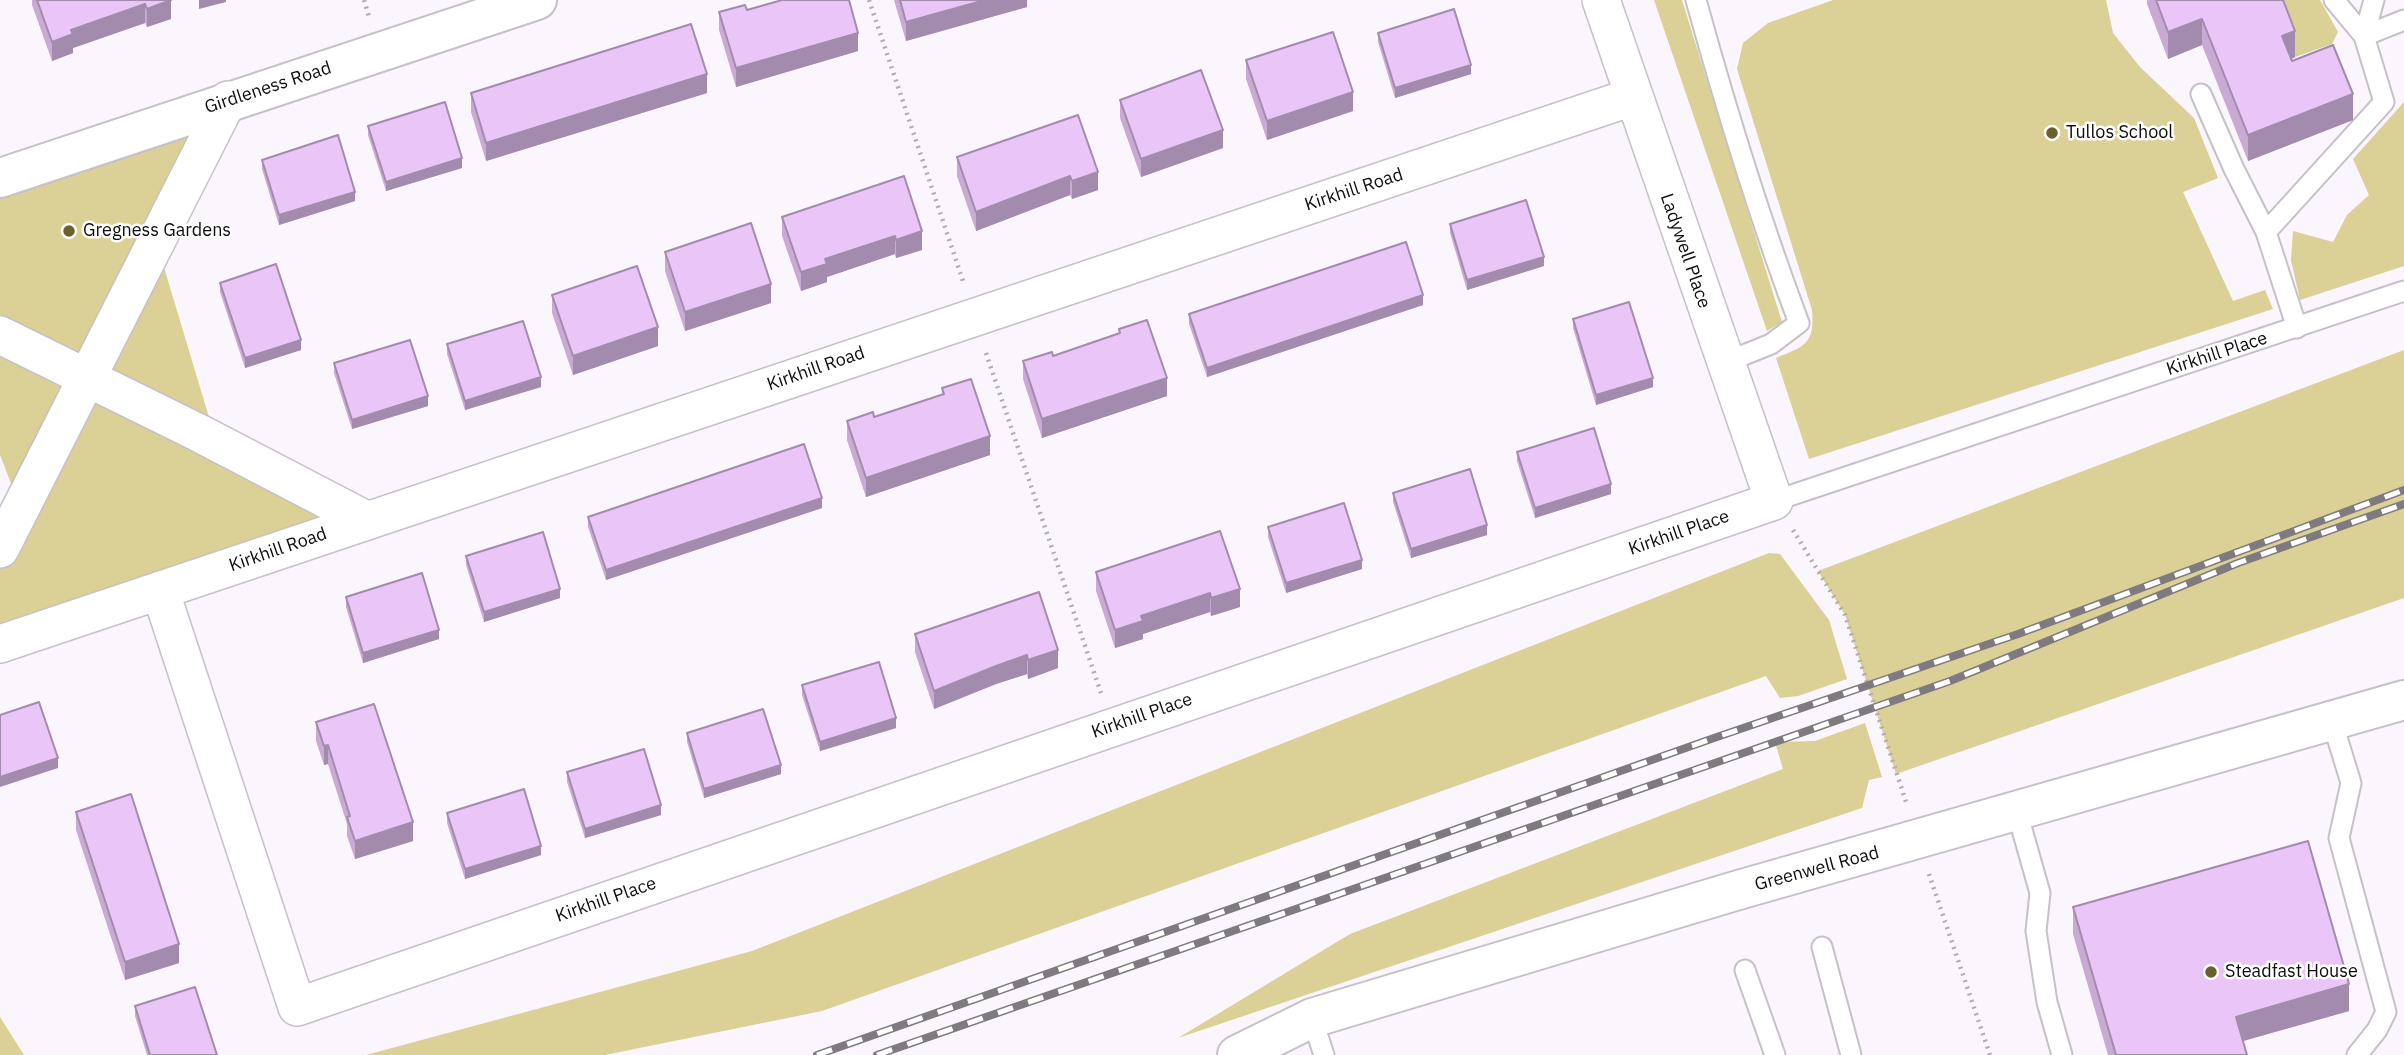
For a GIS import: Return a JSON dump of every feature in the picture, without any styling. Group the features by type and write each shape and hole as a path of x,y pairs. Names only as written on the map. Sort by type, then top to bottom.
{"street":[{"name":"Girdleness Road","path":"0,178 228,100 537,0"},
{"name":"Ladywell Place","path":"1601,0 1724,363 1774,500"},
{"name":"Kirkhill Road","path":"0,644 1632,97"},
{"path":"0,549 90,378 228,100"},
{"path":"0,335 90,378 366,520"},
{"name":"Kirkhill Place","path":"160,590 297,1007 1774,500"},
{"name":"Greenwell Road","path":"1237,1055 1312,1018 1734,891 1918,841 2404,700"}],"lane":[{"path":"1696,0 1721,94 1799,323 1771,344 1724,363"},
{"path":"2266,232 2384,102 2364,36 2334,0"},
{"path":"2364,36 2374,0"},
{"path":"2364,36 2404,20"},
{"path":"2201,94 2234,169 2266,232 2297,328"},
{"name":"Kirkhill Place","path":"1774,500 2404,291"},
{"path":"2332,721 2351,783 2339,838 2386,1012 2377,1030 2357,1055"},
{"path":"2017,812 2040,893 2036,931 2047,1002 2062,1055"},
{"path":"1822,947 1851,1055"},
{"path":"1745,970 1775,1055"},
{"path":"1312,1018 1324,1055"}],"path":[{"path":"869,0 1112,726"},
{"path":"1774,500 1844,615 1990,1055"}],"shaded area":[{"path":"1654,0 1682,0 1782,322 1767,331"},
{"name":"Tullos School","path":"1833,0 2106,0 2113,33 2140,67 2194,118 2218,178 2183,192 2233,301 2265,290 2273,309 1809,459 1776,358 1801,347 1810,337 1812,310 1737,69 1743,43 1768,23"},
{"path":"2272,0 2320,0 2338,32 2332,44 2295,57"},
{"path":"228,100 157,244 211,424 366,520 0,644 0,549 21,509 0,455 0,178"},
{"path":"2404,102 2404,266 2300,300 2291,260 2293,231 2333,242 2347,215 2369,195 2353,159"},
{"path":"2404,350 2404,598 1896,774 1845,615 1818,571"},
{"path":"1769,553 1780,554 1829,620 1847,679 1798,696 1780,698 1766,676 822,1011 605,1055 366,1055 752,951"},
{"path":"1865,723 1882,777 1869,780 1862,808 1178,1038 1350,934 1783,769 1775,742 1815,741"},
{"path":"0,1017 24,1055 0,1055"}],"building":[{"path":"37,0 171,0 147,9 145,4 71,30 73,34 52,42"},
{"path":"782,0 849,0 858,33 736,68 719,12 745,5 747,10"},
{"path":"900,0 985,0 906,22"},
{"path":"2156,0 2283,0 2295,31 2282,36 2292,61 2333,45 2353,94 2248,135 2202,19 2168,32"},
{"path":"1454,9 1471,65 1395,88 1378,33"},
{"path":"691,24 707,74 486,143 471,93"},
{"path":"1333,32 1353,92 1267,121 1246,60"},
{"path":"1201,70 1223,130 1141,159 1120,100"},
{"path":"445,102 462,158 386,182 368,126"},
{"path":"1078,115 1098,172 1072,181 1070,176 976,212 957,157"},
{"path":"338,135 355,192 279,215 262,160"},
{"path":"904,176 922,231 896,240 895,236 825,259 827,264 801,272 782,217"},
{"path":"1526,200 1544,257 1467,280 1450,224"},
{"path":"751,223 771,284 685,312 665,252"},
{"path":"1406,242 1423,295 1207,368 1189,314"},
{"path":"276,264 301,340 245,358 220,283"},
{"path":"637,266 658,327 573,356 552,295"},
{"path":"1629,302 1653,378 1596,395 1573,319"},
{"path":"1147,320 1167,378 1042,419 1023,361 1052,352 1053,356 1120,333 1119,329"},
{"path":"523,321 541,377 465,401 447,344"},
{"path":"410,340 428,396 352,420 334,363"},
{"path":"971,379 990,436 866,478 847,421 873,412 874,417 944,394 942,388"},
{"path":"1594,428 1611,484 1535,508 1517,452"},
{"path":"804,444 822,498 606,570 588,517"},
{"path":"1470,469 1487,525 1411,549 1393,493"},
{"path":"1344,503 1362,560 1286,583 1268,527"},
{"path":"1220,531 1240,589 1211,598 1210,593 1141,616 1143,621 1115,630 1096,572"},
{"path":"543,532 560,589 484,612 466,556"},
{"path":"422,573 439,630 363,653 346,597"},
{"path":"1039,592 1058,650 1028,660 1027,655 934,691 915,634"},
{"path":"879,662 896,718 820,742 802,685"},
{"path":"39,702 58,758 0,777 0,715"},
{"path":"374,704 413,822 355,841 328,745 324,746 316,722"},
{"path":"763,709 781,765 704,789 687,733"},
{"path":"644,749 661,805 585,829 567,772"},
{"path":"524,789 541,846 465,869 447,813"},
{"path":"131,794 179,944 125,962 76,812"},
{"name":"Steadfast House","path":"2308,841 2349,984 2236,1017 2247,1055 2116,1055 2073,907"},
{"path":"195,987 217,1055 150,1055 135,1006"}],"railway":[{"path":"817,1055 1714,738 2018,634 2404,490"},
{"path":"877,1055 1950,681 2238,563 2404,504"}],"place":[{"name":"Tullos School","path":"2052,133"},
{"name":"Gregness Gardens","path":"69,231"},
{"name":"Steadfast House","path":"2211,972"}]}
